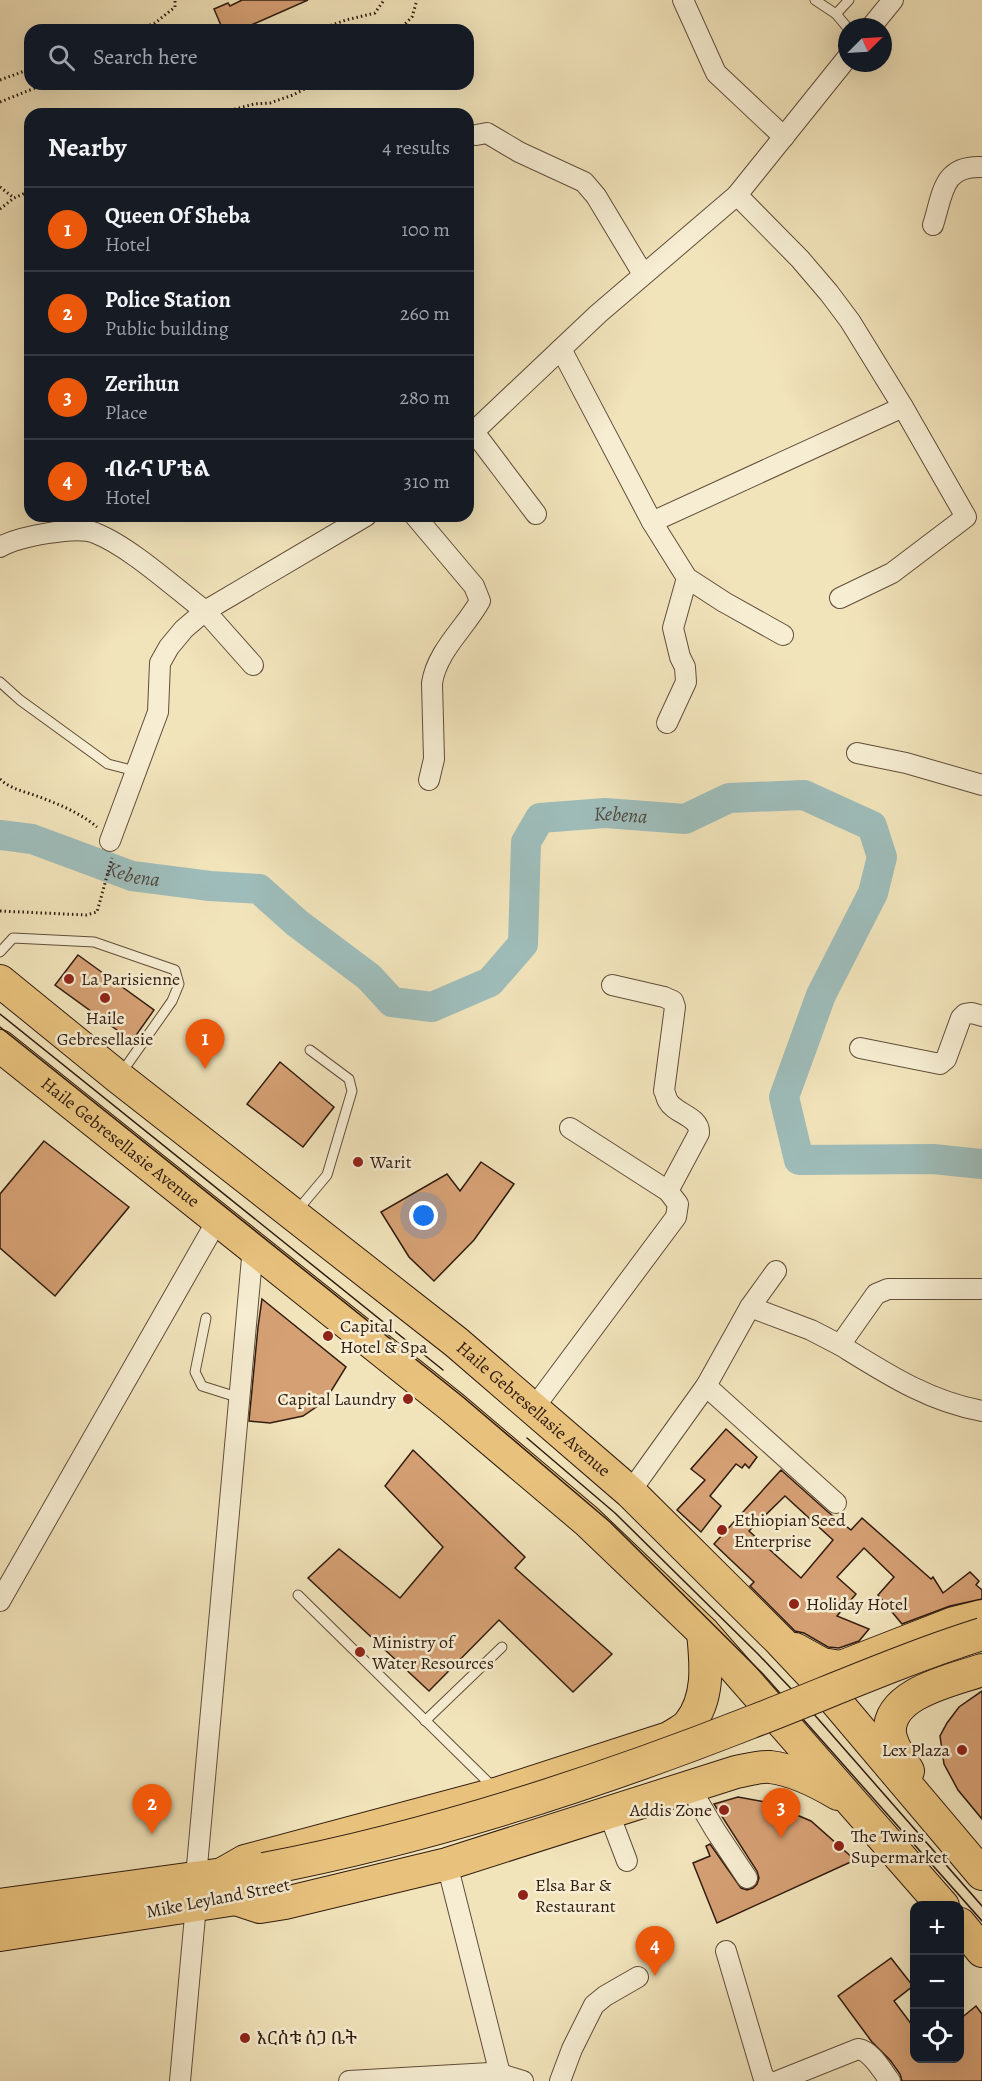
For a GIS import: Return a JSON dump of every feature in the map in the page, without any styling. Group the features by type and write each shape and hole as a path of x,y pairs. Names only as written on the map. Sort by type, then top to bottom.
{"main road":[{"name":"Haile Gebresellasie Avenue","path":"0,981 118,1077 456,1342 630,1492 780,1641 850,1716 982,1874"},
{"name":"Haile Gebresellasie Avenue","path":"0,1046 451,1406 587,1521 703,1632 940,1901"},
{"path":"780,1641 822,1664 841,1667 954,1623 982,1616"},
{"path":"213,1889 245,1861 499,1793 669,1738 688,1725 705,1686 707,1667 703,1632"},
{"name":"Mike Leyland Street","path":"0,1905 213,1889 264,1869 342,1854 497,1812 592,1781 982,1634"},
{"path":"440,1856 636,1785 982,1652"},
{"path":"938,1824 890,1735 891,1718 904,1702 925,1690 982,1670"},
{"path":"440,1856 608,1811 736,1772 769,1767 796,1774 823,1785 858,1806"},
{"name":"Mike Leyland Street","path":"0,1935 213,1889 440,1856"},
{"path":"964,1929 982,1951"}],"street":[{"path":"683,0 716,73 784,137"},
{"path":"878,18 892,0"},
{"path":"474,431 643,274 737,195 838,69"},
{"path":"476,135 487,133 519,152 584,182 596,196 643,274"},
{"path":"933,225 947,180 954,171 969,166 982,167"},
{"path":"737,195 800,259 850,321 974,515 892,573 840,598"},
{"path":"561,349 652,522 687,578 783,635"},
{"path":"652,522 903,407"},
{"path":"474,438 536,514"},
{"path":"111,849 135,771 158,712 160,663 169,647 184,629 205,611 356,522"},
{"path":"420,522 474,586 480,601 439,660 434,672 432,683 434,759 429,780"},
{"path":"0,547 10,541 52,532 93,531 135,557 205,611 253,665"},
{"path":"667,723 686,682 685,667 680,657 673,628 687,578"},
{"path":"857,753 906,763 982,785"},
{"path":"612,985 664,997 673,1001 675,1007 664,1091 668,1102 697,1123 700,1128 668,1191"},
{"path":"860,1048 940,1064 946,1059 961,1018 965,1014 972,1013 982,1016"},
{"path":"533,1409 676,1217 678,1204 668,1191 570,1128"},
{"path":"0,1601 218,1219"},
{"path":"180,2081 213,1889 240,1398 253,1247"},
{"path":"630,1492 706,1386 750,1307 776,1271"},
{"path":"840,1346 876,1294 888,1289 982,1289"},
{"path":"750,1307 811,1330 930,1397 982,1411"},
{"path":"706,1386 836,1503"},
{"path":"689,1786 747,1878"},
{"path":"608,1811 627,1861"},
{"path":"440,1856 500,2074"},
{"path":"726,1951 763,2076 768,2081"},
{"path":"560,2081 572,2049 594,2005 604,1996 638,1977"},
{"path":"778,2081 858,2049 864,2050 890,2081"},
{"path":"349,2081 500,2074 523,2081"}],"lane":[{"path":"815,0 839,18"},
{"path":"836,14 849,0"},
{"path":"0,682 20,700 108,764 135,771"},
{"path":"0,952 13,938 94,942 174,970 179,984 172,1001 118,1077"},
{"path":"295,1214 327,1175 352,1090 349,1079 310,1050"},
{"path":"206,1318 195,1372 201,1386 240,1398"},
{"path":"298,1595 499,1793"},
{"path":"425,1721 502,1647"}],"path":[{"path":"152,24 175,8 175,0"},
{"path":"335,24 375,13 384,0"},
{"path":"405,24 411,17 417,0"},
{"path":"0,80 24,71"},
{"path":"0,102 30,90"},
{"path":"239,108 270,103 303,90"},
{"path":"0,187 14,198"},
{"path":"0,209 24,194"},
{"path":"0,779 6,784 87,818 111,849 97,912 86,915 0,910"}],"building":[{"path":"242,0 308,0 254,24 220,24 214,9 228,3 230,6"},
{"name":"Haile Gebresellasie","path":"78,955 154,1010 132,1041 55,985"},
{"path":"280,1062 334,1107 303,1147 247,1104"},
{"path":"44,1141 129,1207 55,1296 0,1248 0,1194"},
{"path":"481,1162 514,1184 474,1240 434,1281 409,1257 381,1212 447,1174 460,1191"},
{"path":"262,1299 346,1367 325,1401 303,1416 270,1423 249,1421"},
{"path":"726,1429 757,1457 749,1468 745,1464 742,1468 736,1464 710,1496 721,1506 701,1532 677,1510 705,1480 691,1469"},
{"path":"413,1450 525,1557 515,1568 612,1654 573,1692 499,1620 429,1691 308,1578 339,1549 400,1598 443,1547 385,1486"},
{"path":"781,1470 851,1530 862,1518 931,1579 933,1577 943,1593 970,1572 979,1581 976,1585 982,1590 982,1599 950,1606 902,1624 878,1595 894,1577 864,1548 837,1577 856,1594 837,1616 869,1629 859,1641 839,1648 828,1647 804,1633 795,1631 750,1586 754,1582 714,1544","holes":["785,1496 833,1540 801,1578 749,1531"]},
{"name":"Lex Plaza","path":"982,1691 982,1819 958,1790 944,1764 940,1736 959,1707"},
{"path":"738,1797 766,1802 811,1821 855,1860 717,1923 693,1863 710,1856 706,1846 710,1844 741,1888 747,1890 753,1888 759,1878 757,1871 714,1804"},
{"path":"891,1958 910,1982 910,1988 894,2001 910,2022 910,2063 964,2063 964,2016 976,2006 982,2014 982,2081 902,2081 890,2060 872,2042 838,1996"}],"waterway":[{"name":"Kebena","path":"0,835 32,839 132,876 210,886 259,889 297,923 369,977 392,1002 432,1007 490,982 523,944 526,842 540,818 605,813 685,819 729,798 804,795 872,826 882,857 873,893 821,995 784,1097 799,1160 933,1159 982,1164"}],"tram line":[{"path":"0,1014 443,1370"},
{"path":"0,1027 463,1397 610,1522 763,1674 982,1921"},
{"path":"527,1438 615,1513 758,1654 798,1696 982,1906"}],"place":[{"name":"La Parisienne","path":"69,979"},
{"name":"Haile Gebresellasie","path":"105,998"},
{"name":"Queen Of Sheba","path":"205,1069"},
{"name":"Warit","path":"358,1162"},
{"name":"Capital Hotel & Spa","path":"328,1336"},
{"name":"Capital Laundry","path":"408,1399"},
{"name":"Ethiopian Seed Enterprise","path":"722,1530"},
{"name":"Holiday Hotel","path":"794,1604"},
{"name":"Ministry of Water Resources","path":"360,1652"},
{"name":"Lex Plaza","path":"962,1750"},
{"name":"Addis Zone","path":"724,1810"},
{"name":"Police Station","path":"152,1834"},
{"name":"Zerihun","path":"781,1838"},
{"name":"The Twins Supermarket","path":"839,1846"},
{"name":"Elsa Bar & Restaurant","path":"523,1895"},
{"name":"ብራና ሆቴል","path":"655,1976"},
{"name":"እርስቱ ስጋ ቤት","path":"245,2038"}]}
